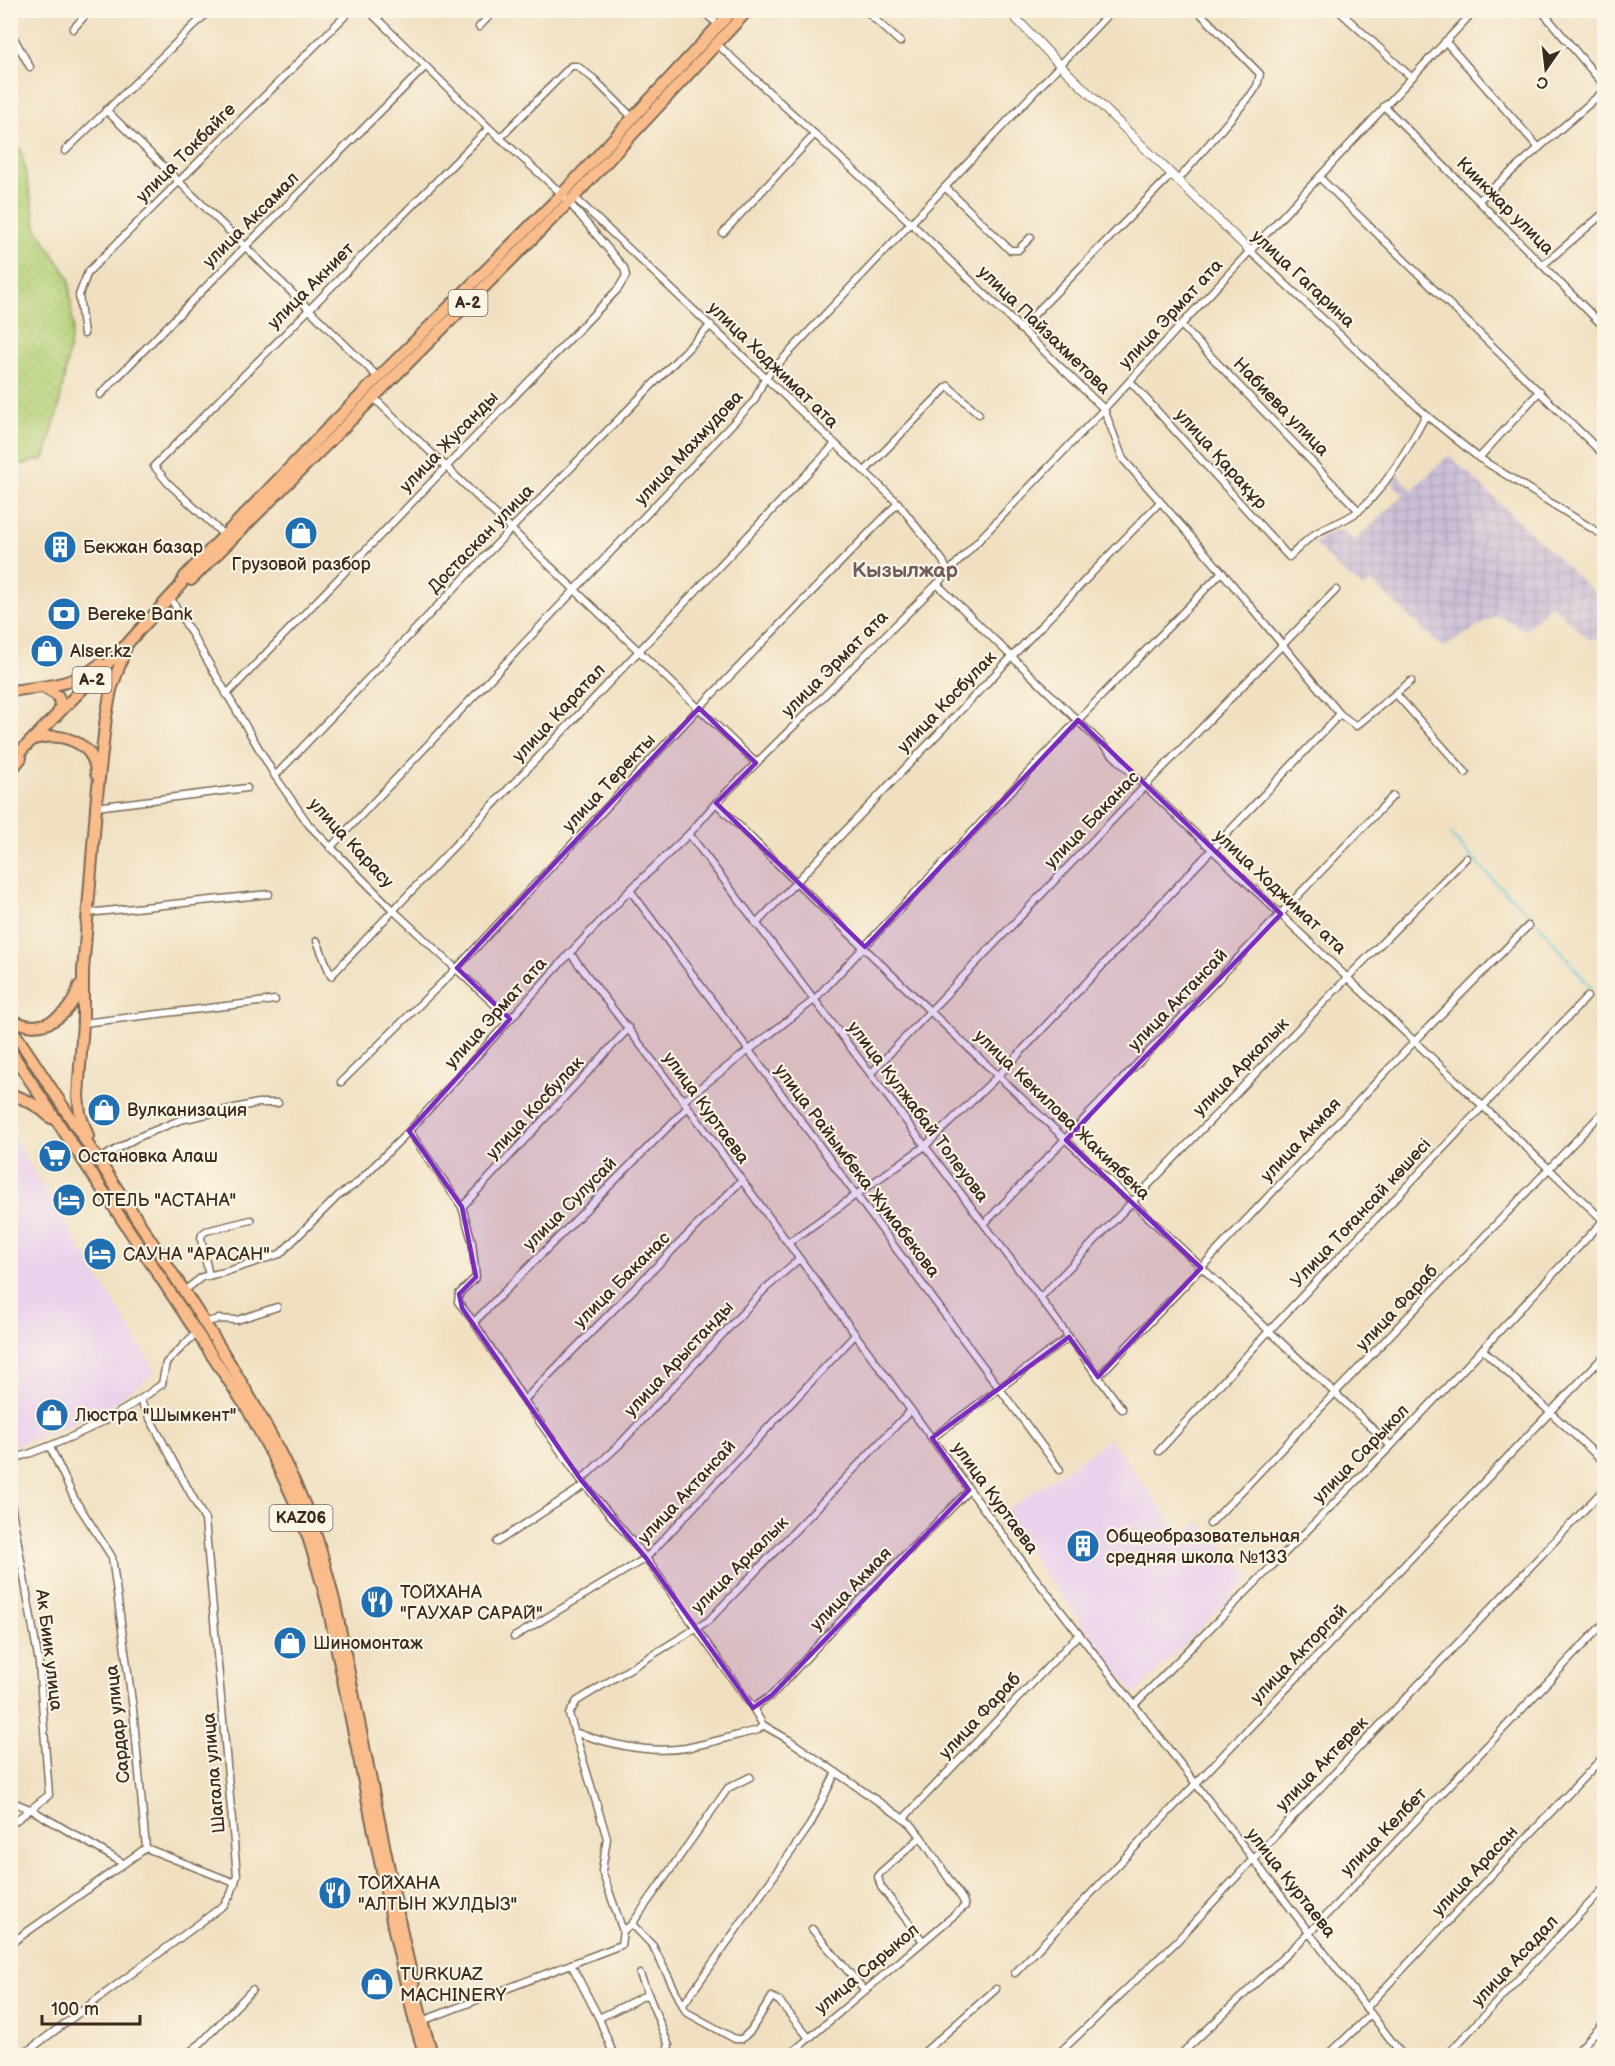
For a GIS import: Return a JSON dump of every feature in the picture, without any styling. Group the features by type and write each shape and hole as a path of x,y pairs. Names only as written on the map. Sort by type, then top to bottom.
{"highway":[{"name":"A-2","path":"57,716 180,586 190,581 225,536 325,431 568,196 633,118 733,10"},
{"name":"A-2","path":"200,566 374,398 748,10"},
{"path":"10,691 78,679 127,644"},
{"path":"95,1155 80,1114 78,1096 83,1023 82,971 97,796 111,690 127,644"},
{"path":"10,762 57,716 61,706 58,696 43,687"},
{"path":"10,753 35,738 63,738 83,746 92,755 96,767 97,796"},
{"path":"10,772 35,738"},
{"path":"10,1018 31,1026 56,1019 67,1011 77,996 82,971"},
{"name":"KАZ06","path":"10,1026 184,1291 200,1328 274,1458 301,1516 328,1606 396,1940 415,2023 425,2055"},
{"name":"KАZ06","path":"10,1050 254,1406 281,1454 308,1513 322,1551 335,1604 403,1938 422,2021 433,2055"},
{"name":"KАZ06","path":"10,1094 30,1101 42,1109 76,1148"}],"street":[{"path":"73,29 90,10"},
{"path":"65,151 210,10"},
{"name":"улица Токбайге","path":"84,334 80,295 88,272 351,10"},
{"name":"улица Ходжимат ата","path":"368,10 489,129 568,196 711,325 898,503 943,561 948,573"},
{"path":"479,27 495,10"},
{"path":"701,10 719,25"},
{"path":"865,10 900,42"},
{"name":"улица Гагарина","path":"1008,10 1060,65 1250,251 1426,415 1479,458 1605,536"},
{"name":"улица Махмудова","path":"330,848 754,402 765,378 1112,10"},
{"path":"1338,10 1411,77"},
{"name":"улица Эрмат ата","path":"184,1291 202,1277 280,1254 338,1196 357,1183 409,1131 630,890 689,834 716,803 948,573 1104,409 1475,10"},
{"path":"1541,10 1605,85"},
{"path":"1020,329 1175,177 1257,86 1260,74 1201,14"},
{"path":"10,31 30,67"},
{"path":"1445,40 1539,147"},
{"name":"улица Пайзахметова","path":"717,44 911,223 1104,409 1123,459 1222,572 1340,714"},
{"path":"500,138 570,66 576,66 594,79 633,118"},
{"name":"улица Аксамал","path":"100,395 245,246 425,67"},
{"path":"1479,200 1605,92"},
{"name":"Киикжар улица","path":"1384,106 1605,327"},
{"path":"106,110 380,379"},
{"name":"улица Акниет","path":"225,536 168,483 154,466 489,129"},
{"path":"723,232 815,134"},
{"path":"1320,178 1605,455"},
{"path":"945,187 1010,250 1018,250 1031,237"},
{"name":"улица Жусанды","path":"226,695 623,283 626,276 624,268 568,196"},
{"path":"1543,265 1605,213"},
{"name":"Достаскан улица","path":"275,776 511,529 711,325"},
{"name":"Набиева улица","path":"1180,325 1359,511"},
{"name":"улица Қарақұр","path":"1130,381 1289,557 1319,531 1341,523 1359,511"},
{"path":"865,471 948,386 979,414"},
{"path":"1479,458 1540,391"},
{"path":"374,398 756,763"},
{"path":"1359,511 1407,449 1426,415"},
{"name":"улица Каратал","path":"317,941 331,976 835,444"},
{"name":"улица Косбулак","path":"756,924 1160,502"},
{"name":"улица Теректы","path":"341,1082 457,968 699,708 898,503"},
{"path":"683,1101 814,1000 1078,720 1222,572"},
{"name":"улица Ходжимат ата","path":"937,584 1145,786 1604,1220"},
{"name":"улица Баканас","path":"871,1073 1281,644 1336,590"},
{"name":"улица Карасу","path":"170,597 275,776 309,825 394,911 510,1019"},
{"path":"788,1243 925,1146 999,1075 1340,714 1356,726 1411,681"},
{"path":"1396,694 1466,773"},
{"path":"96,807 247,788"},
{"name":"улица Актансай","path":"984,1224 1393,796"},
{"name":"улица Кекилова Жакиябека","path":"716,803 796,883 1201,1269 1391,1446"},
{"name":"улица Кулжабай Толеуова","path":"689,834 1122,1409"},
{"name":"улица Аркалык","path":"1040,1298 1348,977 1466,858"},
{"name":"улица Райымбека Жумабекова","path":"630,890 1060,1470"},
{"path":"87,913 269,894"},
{"name":"улица Акмая","path":"1098,1377 1415,1041 1528,926"},
{"name":"улица Куртаева","path":"570,953 688,1107 969,1490 1403,2055"},
{"name":"Улица Тоғансай көшесі","path":"1159,1451 1269,1331 1587,997"},
{"path":"83,1023 275,1000"},
{"name":"улица Косбулак","path":"462,1208 629,1028"},
{"path":"95,1155 180,1120 258,1103 278,1103"},
{"name":"улица Сулусай","path":"474,1322 688,1107"},
{"name":"улица Фараб","path":"1210,1524 1605,1110"},
{"path":"409,1131 462,1208 472,1241 476,1277 459,1294 458,1302 474,1322 524,1400 583,1483 646,1558 753,1707 763,1725 903,1819 921,1837 878,1877 881,1887 923,1941"},
{"name":"улица Баканас","path":"524,1400 741,1181"},
{"path":"209,1276 201,1239 202,1234 251,1220"},
{"name":"улица Сарыкол","path":"1134,1705 1391,1446 1604,1220"},
{"name":"улица Арыстанды","path":"497,1542 583,1483 764,1290 799,1259"},
{"path":"10,1460 50,1447 140,1400 162,1384 166,1363 200,1328 218,1319 237,1320 277,1307"},
{"name":"улица Актансай","path":"514,1637 646,1558 855,1335"},
{"path":"932,1438 1069,1337"},
{"path":"1482,1349 1550,1414 1605,1462"},
{"name":"улица Акторгай","path":"1015,1973 1605,1356"},
{"name":"Шагала улица","path":"21,2055 224,1905 235,1883 238,1865 205,1520 140,1400"},
{"name":"улица Аркалык","path":"574,1732 569,1714 577,1701 708,1621 911,1410"},
{"name":"Сардар улица","path":"50,1447 75,1500 112,1557 133,1709 146,1848"},
{"name":"улица Актерек","path":"1056,2055 1177,1941 1252,1859 1605,1489"},
{"name":"улица Акмая","path":"753,1707 772,1695 858,1602 969,1490"},
{"name":"Ак Биик улица","path":"10,1498 39,1663 49,1795 10,1825"},
{"name":"улица Келбет","path":"1179,2055 1310,1932 1605,1623"},
{"name":"улица Фараб","path":"903,1819 1079,1634"},
{"path":"574,1732 606,1743 654,1750 685,1748 758,1730 763,1725"},
{"path":"422,2021 621,1945 623,1931 602,1871 607,1838 574,1732"},
{"name":"улица Арасан","path":"1327,2055 1605,1756"},
{"path":"683,2005 810,1824 836,1772"},
{"path":"623,1931 632,1924 728,1788 750,1777"},
{"path":"10,1802 32,1810 123,1863"},
{"name":"улица Сарыкол","path":"788,2055 965,1906 921,1837"},
{"path":"10,1944 146,1848 235,1883"},
{"name":"улица Асадал","path":"1446,2055 1605,1887"},
{"path":"632,1924 653,1946 686,2012 735,2039 742,2039 772,1997 779,2001 809,2038"},
{"path":"812,1929 865,1990"},
{"path":"571,1964 599,2018 614,2055"},
{"path":"640,1974 669,2046 667,2050 657,2055"},
{"path":"920,2055 996,1989"},
{"path":"185,2055 201,2043 252,1990"},
{"path":"599,2018 648,1994"},
{"path":"1573,2055 1605,2023"}],"highlighted area":[{"path":"699,708 756,763 716,803 865,947 1078,720 1281,914 1066,1140 1201,1268 1098,1377 1069,1337 932,1438 969,1490 772,1695 753,1708 646,1558 581,1480 462,1308 459,1294 476,1277 462,1207 409,1131 510,1019 457,968"}],"shaded area":[{"path":"1449,455 1601,599 1604,603 1604,635 1601,639 1588,639 1551,604 1525,630 1497,615 1443,648 1371,581 1364,588 1339,569 1315,544 1323,536 1340,530 1354,541 1404,495 1390,481 1397,474 1412,490"},
{"path":"10,1132 156,1372 99,1413 11,1447"},
{"path":"1110,1439 1182,1536 1200,1522 1252,1576 1135,1694 1000,1515"}],"green space":[{"path":"11,149 21,149 37,229 69,278 73,328 59,407 44,459 11,467"}],"waterway":[{"path":"1450,834 1532,917"},
{"path":"1538,923 1591,988"},
{"path":"1596,994 1604,1005"}],"place":[{"name":"Грузовой разбор","path":"301,533"},
{"name":"Бекжан базар","path":"60,547"},
{"name":"Bereke Bank","path":"64,614"},
{"name":"Alser.kz","path":"47,651"},
{"name":"Вулканизация","path":"104,1110"},
{"name":"Остановка Алаш","path":"55,1156"},
{"name":"ОТЕЛЬ \"АСТАНА\"","path":"69,1200"},
{"name":"САУНА \"АРАСАН\"","path":"100,1254"},
{"name":"Люстра \"Шымкент\"","path":"52,1415"},
{"name":"Общеобразовательная средняя школа №133","path":"1083,1546"},
{"name":"ТОЙХАНА \"ГАУХАР САРАЙ\"","path":"377,1602"},
{"name":"Шиномонтаж","path":"290,1643"},
{"name":"ТОЙХАНА \"АЛТЫН ЖУЛДЫЗ\"","path":"335,1893"},
{"name":"TURKUAZ MACHINERY","path":"377,1984"}],"district":[{"name":"Кызылжар","path":"905,570"}]}
